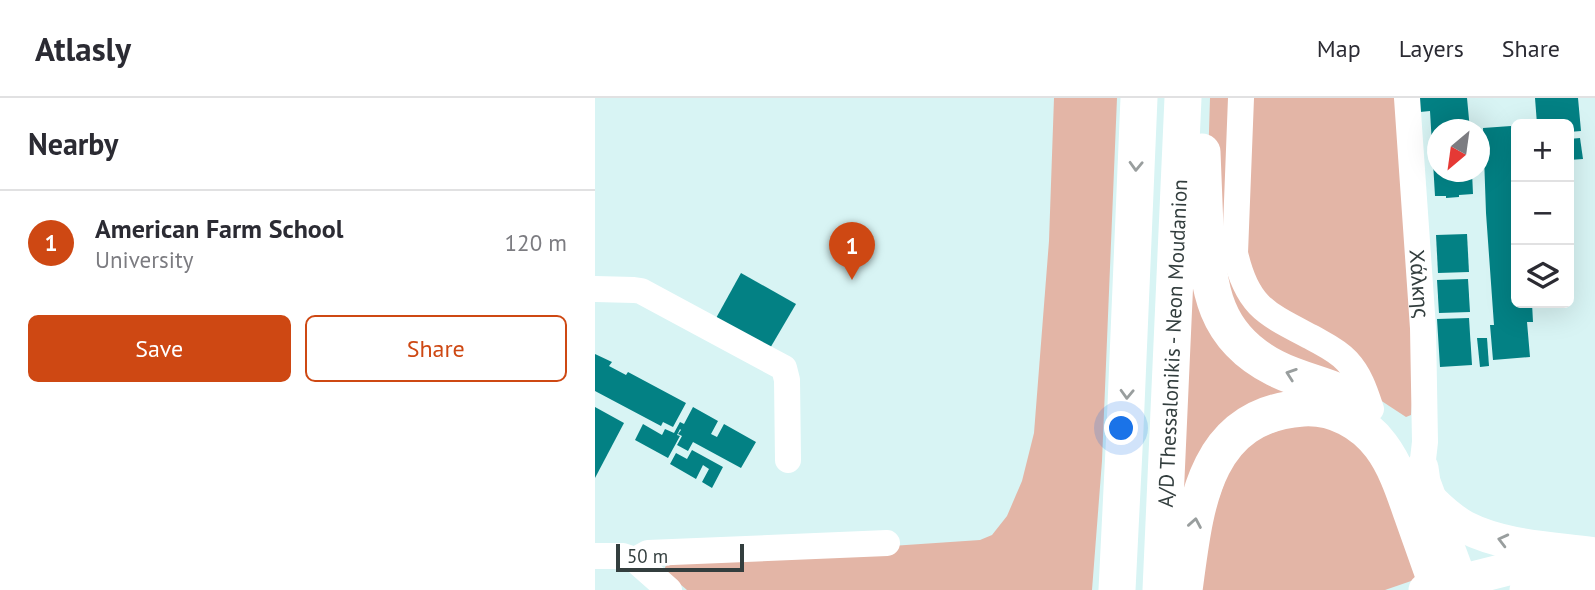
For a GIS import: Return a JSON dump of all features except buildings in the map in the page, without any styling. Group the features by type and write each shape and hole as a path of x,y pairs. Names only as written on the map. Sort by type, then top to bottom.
{"highway":[{"name":"A/D Thessalonikis - Neon Moudanion","path":"1117,590 1139,98"},
{"name":"A/D Thessalonikis - Neon Moudanion","path":"1161,590 1183,98"},
{"path":"1199,98 1206,260 1221,316 1238,343 1263,361 1276,369 1332,388 1371,409 1404,442 1426,484"},
{"path":"1184,590 1199,504 1207,476 1218,454 1252,423 1288,409 1306,408 1324,408 1338,412 1366,430 1381,446 1399,479 1445,587"}],"main road":[{"path":"1426,484 1452,519 1481,534 1516,543 1595,555"},
{"path":"1426,484 1445,587 1541,563 1595,555"},
{"path":"1525,590 1595,580"}],"street":[{"path":"1241,98 1235,253 1246,288 1256,303 1271,316 1328,346 1348,362 1362,382 1371,409"},
{"name":"Χάλκης","path":"1407,98 1423,328 1426,484"},
{"path":"595,289 634,289 784,368 787,380 787,460"},
{"path":"635,560 648,554 887,544"},
{"path":"595,556 623,556 635,560 669,590"}],"shaded area":[{"path":"1054,98 1117,98 1102,461 1092,590 687,590 666,572 665,567 671,561 980,540 992,535 1007,516 1022,481 1034,433 1049,241"},
{"path":"1210,98 1234,98 1231,261 1358,381 1276,356 1225,307 1208,164"},
{"path":"1247,98 1396,98 1416,358 1411,415 1406,417 1377,398 1262,294 1242,249"},
{"path":"1191,220 1198,282 1328,395 1265,401 1177,549"},
{"path":"1312,418 1343,430 1382,469 1416,573 1414,580 1385,590 1192,590 1193,573 1237,446"}],"place":[{"name":"American Farm School","path":"852,280"}]}
